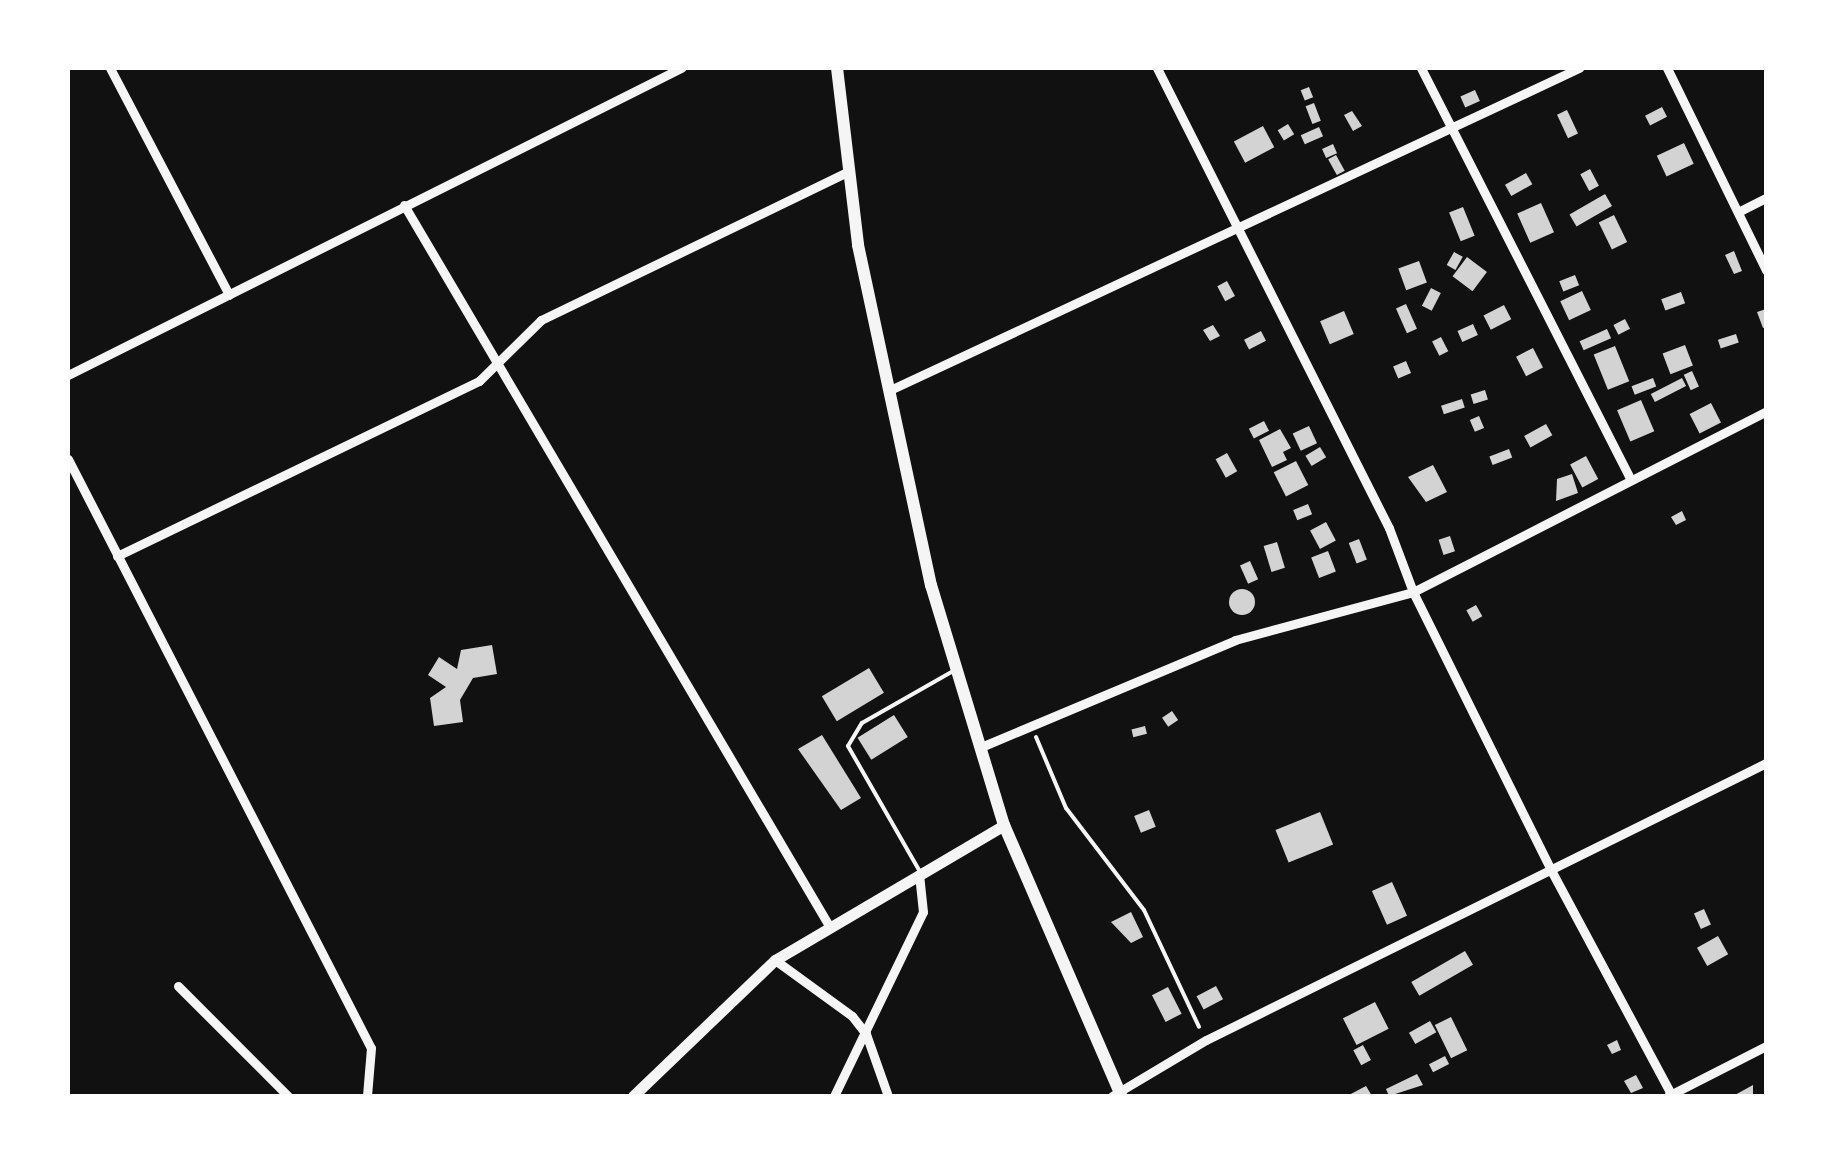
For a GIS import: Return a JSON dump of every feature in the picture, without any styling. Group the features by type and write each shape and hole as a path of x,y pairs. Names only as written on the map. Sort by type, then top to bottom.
{"main road":[{"path":"837,68 850,171 931,584 1004,826 1118,1095"},
{"path":"639,1095 776,960 828,924 1004,826"}],"street":[{"path":"110,68 228,294"},
{"path":"68,375 680,68"},
{"path":"1157,68 1389,528 1413,592 1552,872 1670,1096 1766,1046"},
{"path":"1421,68 1630,479"},
{"path":"890,390 1579,68"},
{"path":"1667,68 1766,270"},
{"path":"117,556 479,381 495,360 541,320 850,171"},
{"path":"1738,212 1766,198"},
{"path":"404,205 828,924"},
{"path":"980,747 1235,640 1413,592 1766,411"},
{"path":"68,460 371,1048 367,1096"},
{"path":"1118,1095 1206,1040 1766,764"},
{"path":"834,1096 923,912 919,871"},
{"path":"776,960 852,1016 866,1034 888,1096"},
{"path":"178,986 288,1096"}],"lane":[{"path":"919,871 848,746 862,723 957,669"}],"path":[{"path":"1032,728 1066,808 1144,910 1206,1040"}],"building":[{"path":"1309,87 1313,97 1305,101 1301,90"},
{"path":"1475,90 1480,101 1465,107 1460,97"},
{"path":"1314,103 1321,121 1312,124 1306,106"},
{"path":"1662,107 1667,117 1650,125 1645,116"},
{"path":"1567,110 1578,134 1568,138 1557,115"},
{"path":"1352,111 1362,126 1353,131 1344,115"},
{"path":"1288,124 1294,134 1284,140 1278,130"},
{"path":"1263,126 1274,147 1245,163 1234,141"},
{"path":"1319,127 1323,136 1305,144 1301,135"},
{"path":"1684,143 1694,164 1667,177 1657,156"},
{"path":"1333,144 1337,153 1326,158 1322,149"},
{"path":"1336,155 1345,171 1337,175 1328,159"},
{"path":"1590,169 1599,186 1589,191 1580,174"},
{"path":"1526,173 1532,184 1511,196 1505,185"},
{"path":"1605,194 1612,206 1576,227 1569,214"},
{"path":"1541,203 1554,232 1530,243 1517,214"},
{"path":"1463,207 1475,236 1461,241 1449,213"},
{"path":"1614,215 1627,242 1612,249 1599,222"},
{"path":"1734,251 1742,271 1734,274 1725,255"},
{"path":"1454,252 1463,257 1455,270 1447,265"},
{"path":"1467,257 1487,272 1473,291 1453,276"},
{"path":"1419,261 1427,283 1406,290 1398,269"},
{"path":"1575,275 1579,285 1563,292 1559,281"},
{"path":"1227,281 1235,296 1225,301 1217,286"},
{"path":"1431,288 1441,293 1432,311 1422,306"},
{"path":"1582,291 1591,310 1569,320 1560,301"},
{"path":"1681,292 1685,303 1665,310 1661,299"},
{"path":"1406,304 1417,329 1407,333 1396,308"},
{"path":"1504,305 1511,319 1491,330 1484,315"},
{"path":"1766,309 1766,327 1763,328 1757,312"},
{"path":"1344,311 1354,334 1330,344 1320,321"},
{"path":"1625,319 1630,329 1618,335 1613,325"},
{"path":"1473,324 1478,335 1462,342 1457,331"},
{"path":"1213,325 1220,336 1210,341 1203,330"},
{"path":"1607,329 1611,338 1584,350 1580,341"},
{"path":"1261,331 1266,341 1249,349 1244,340"},
{"path":"1736,334 1739,343 1721,348 1718,340"},
{"path":"1441,337 1448,351 1439,356 1432,342"},
{"path":"1685,345 1693,366 1670,374 1663,354"},
{"path":"1615,346 1629,381 1608,390 1594,355"},
{"path":"1533,348 1543,368 1526,376 1516,357"},
{"path":"1406,361 1411,373 1398,378 1393,366"},
{"path":"1692,371 1699,387 1691,390 1684,375"},
{"path":"1653,378 1656,386 1635,395 1632,386"},
{"path":"1682,378 1686,386 1655,402 1651,394"},
{"path":"1485,390 1488,400 1474,404 1471,394"},
{"path":"1462,399 1465,408 1444,414 1441,406"},
{"path":"1641,400 1654,431 1630,441 1617,410"},
{"path":"1711,403 1721,423 1700,433 1690,414"},
{"path":"1479,416 1484,428 1475,432 1470,420"},
{"path":"1264,421 1269,431 1254,439 1249,429"},
{"path":"1546,424 1552,435 1530,447 1524,436"},
{"path":"1309,426 1317,443 1301,451 1293,434"},
{"path":"1280,429 1291,448 1283,452 1287,460 1272,467 1259,440"},
{"path":"1320,447 1326,457 1312,466 1305,456"},
{"path":"1509,449 1512,457 1493,465 1489,457"},
{"path":"1227,453 1237,471 1226,478 1216,459"},
{"path":"1586,456 1598,479 1582,487 1570,464"},
{"path":"1296,461 1308,485 1286,496 1274,472"},
{"path":"1433,465 1447,492 1426,502 1408,477"},
{"path":"1572,474 1578,493 1556,501 1557,479"},
{"path":"1308,504 1312,514 1297,520 1293,510"},
{"path":"1682,511 1686,520 1676,525 1671,517"},
{"path":"1326,522 1336,541 1320,549 1310,530"},
{"path":"1450,536 1455,551 1444,555 1439,540"},
{"path":"1359,539 1367,560 1357,563 1349,543"},
{"path":"1277,542 1285,568 1272,572 1264,546"},
{"path":"1328,551 1336,572 1319,578 1311,557"},
{"path":"1250,561 1258,579 1248,584 1240,565"},
{"path":"1242,589 1251,593 1255,602 1251,611 1242,615 1233,611 1229,602 1233,593"},
{"path":"1476,605 1482,616 1473,622 1466,610"},
{"path":"492,645 497,674 473,678 460,700 463,722 434,726 430,698 446,687 428,675 439,657 457,669 461,650"},
{"path":"869,668 884,693 837,721 822,696"},
{"path":"1172,711 1178,720 1168,727 1162,718"},
{"path":"894,715 908,737 871,760 858,738"},
{"path":"1145,726 1147,734 1133,737 1131,729"},
{"path":"822,735 861,798 841,810 798,749"},
{"path":"1149,810 1156,827 1141,833 1134,816"},
{"path":"1320,812 1333,844 1289,862 1275,830"},
{"path":"1392,882 1407,916 1387,925 1372,891"},
{"path":"1704,909 1711,925 1701,929 1694,913"},
{"path":"1131,912 1143,937 1131,943 1111,922"},
{"path":"1718,936 1728,954 1707,966 1697,948"},
{"path":"1465,951 1473,965 1419,996 1411,982"},
{"path":"1216,986 1223,999 1204,1010 1197,996"},
{"path":"1168,987 1182,1014 1166,1022 1152,995"},
{"path":"1375,1002 1389,1029 1357,1045 1343,1018"},
{"path":"1451,1017 1467,1050 1451,1058 1435,1025"},
{"path":"1430,1021 1436,1032 1415,1044 1409,1033"},
{"path":"1617,1040 1621,1050 1612,1054 1607,1045"},
{"path":"1363,1045 1371,1060 1361,1065 1353,1050"},
{"path":"1445,1056 1449,1064 1433,1072 1429,1064"},
{"path":"1417,1074 1423,1085 1389,1096 1386,1089"},
{"path":"1636,1075 1643,1088 1631,1093 1624,1081"},
{"path":"1753,1085 1753,1096 1733,1096"},
{"path":"1366,1086 1372,1096 1347,1096"}]}
